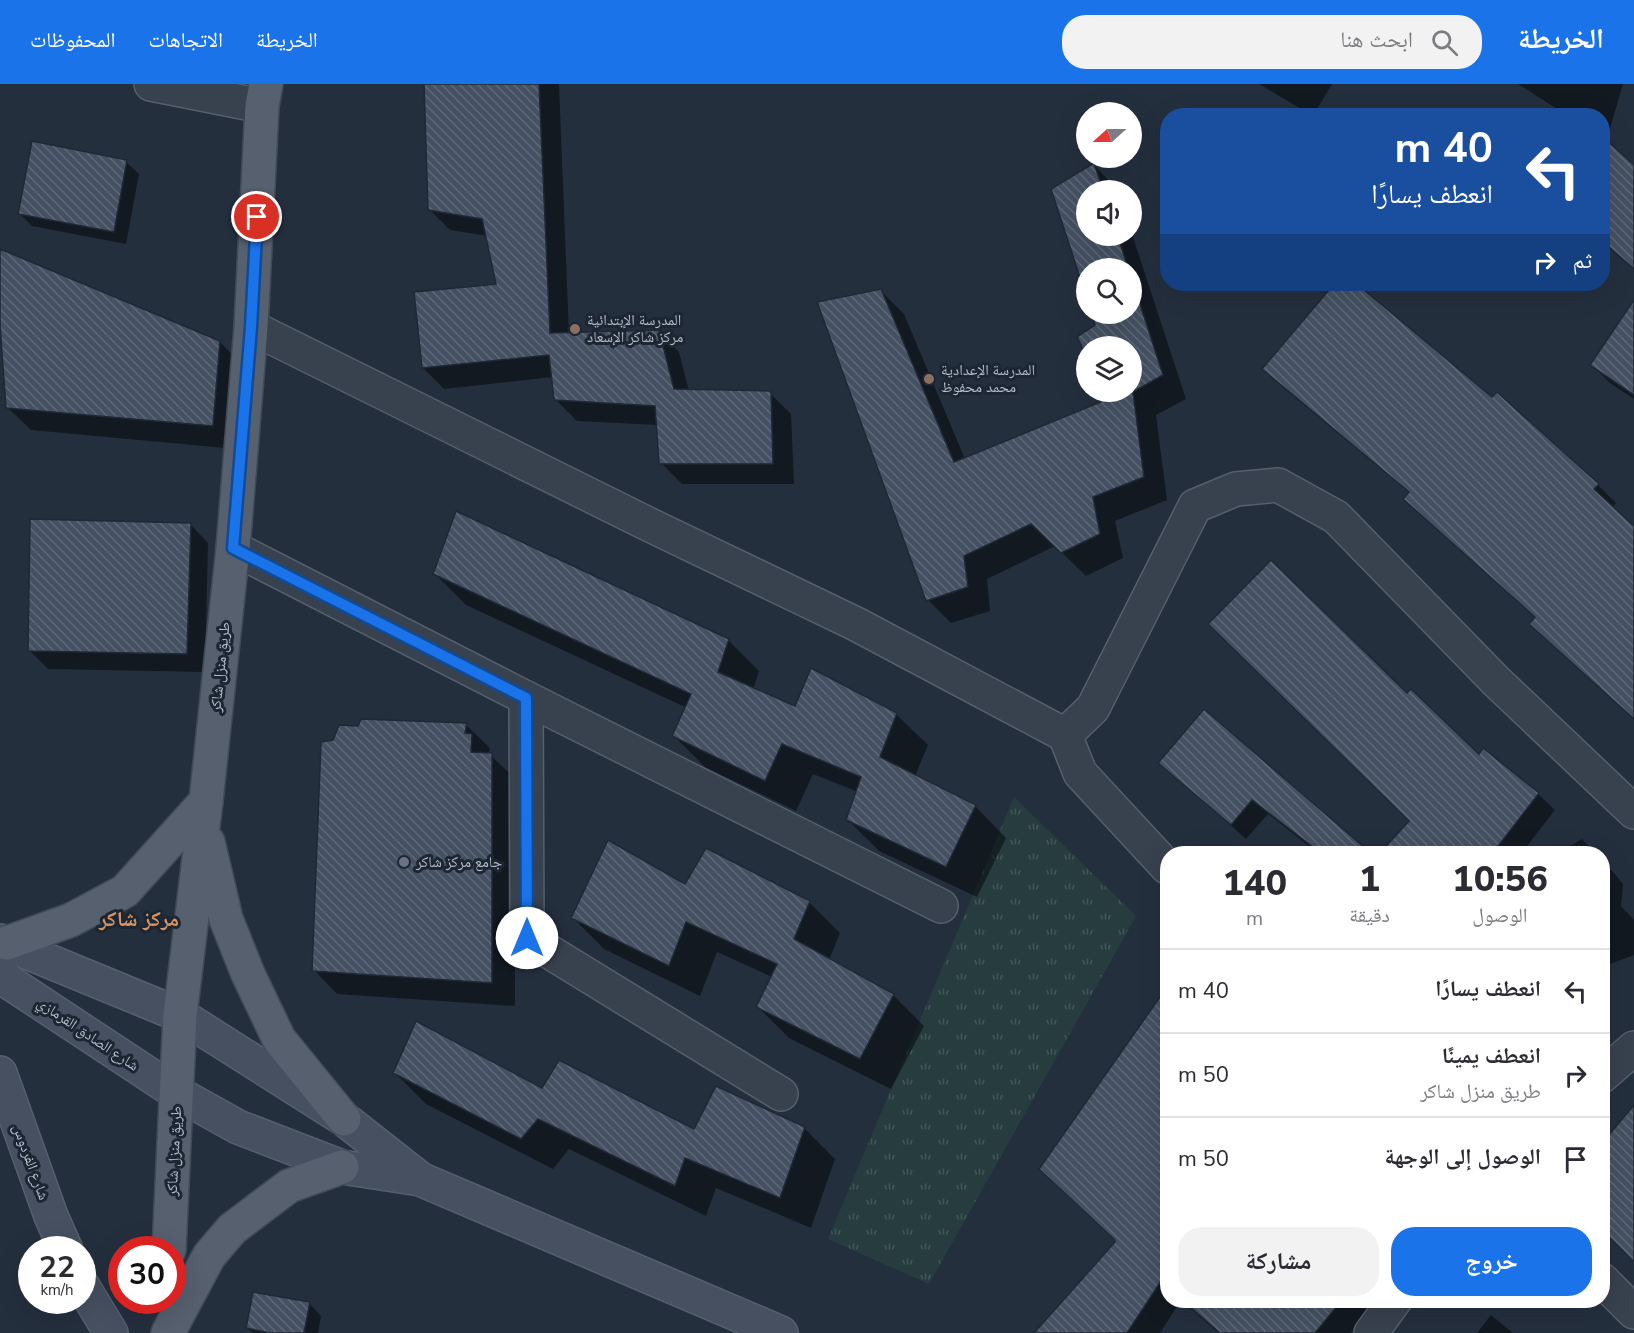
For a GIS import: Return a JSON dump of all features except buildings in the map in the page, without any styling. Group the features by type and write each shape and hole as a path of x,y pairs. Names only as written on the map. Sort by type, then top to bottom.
{"main road":[{"name":"طريق منزل شاكر","path":"170,1236 180,1015 233,548 251,327 264,95"},
{"path":"2,952 71,920 125,891 205,810"},
{"path":"205,810 226,919 248,974 279,1039 344,1119"},
{"path":"2,952 180,1015 344,1119 420,1179 781,1333"},
{"name":"شارع الصادق القرمازي","path":"2,952 9,982 177,1093 238,1127 342,1167 420,1179"},
{"name":"شارع الفردوس","path":"0,1073 60,1236"},
{"path":"166,1333 209,1256 232,1229 289,1186 342,1167"},
{"path":"96,1308 111,1333"},
{"path":"166,1314 166,1333"}],"street":[{"path":"151,84 264,95"},
{"path":"251,327 650,525 856,624 1065,735 1080,773 1160,859"},
{"path":"1065,735 1093,708 1195,506 1236,489 1278,485 1336,517 1496,681 1634,812"},
{"path":"233,548 941,906"},
{"path":"526,698 527,938 781,1094"},
{"path":"1610,1069 1634,1048"},
{"path":"1610,1288 1634,1312"},
{"path":"1371,1333 1389,1308"}],"green space":[{"path":"1014,797 1136,916 929,1284 828,1239"}],"place":[{"name":"المدرسة الإبتدائية مركز شاكر الإسعاد","path":"575,329"},
{"name":"المدرسة الإعدادية محمد محفوظ","path":"929,379"},
{"name":"جامع مركز شاكر","path":"404,862"}],"district":[{"name":"مركز شاكر","path":"139,919"}],"route":[{"path":"257,217 251,327 233,548 526,698 527,938"}]}
